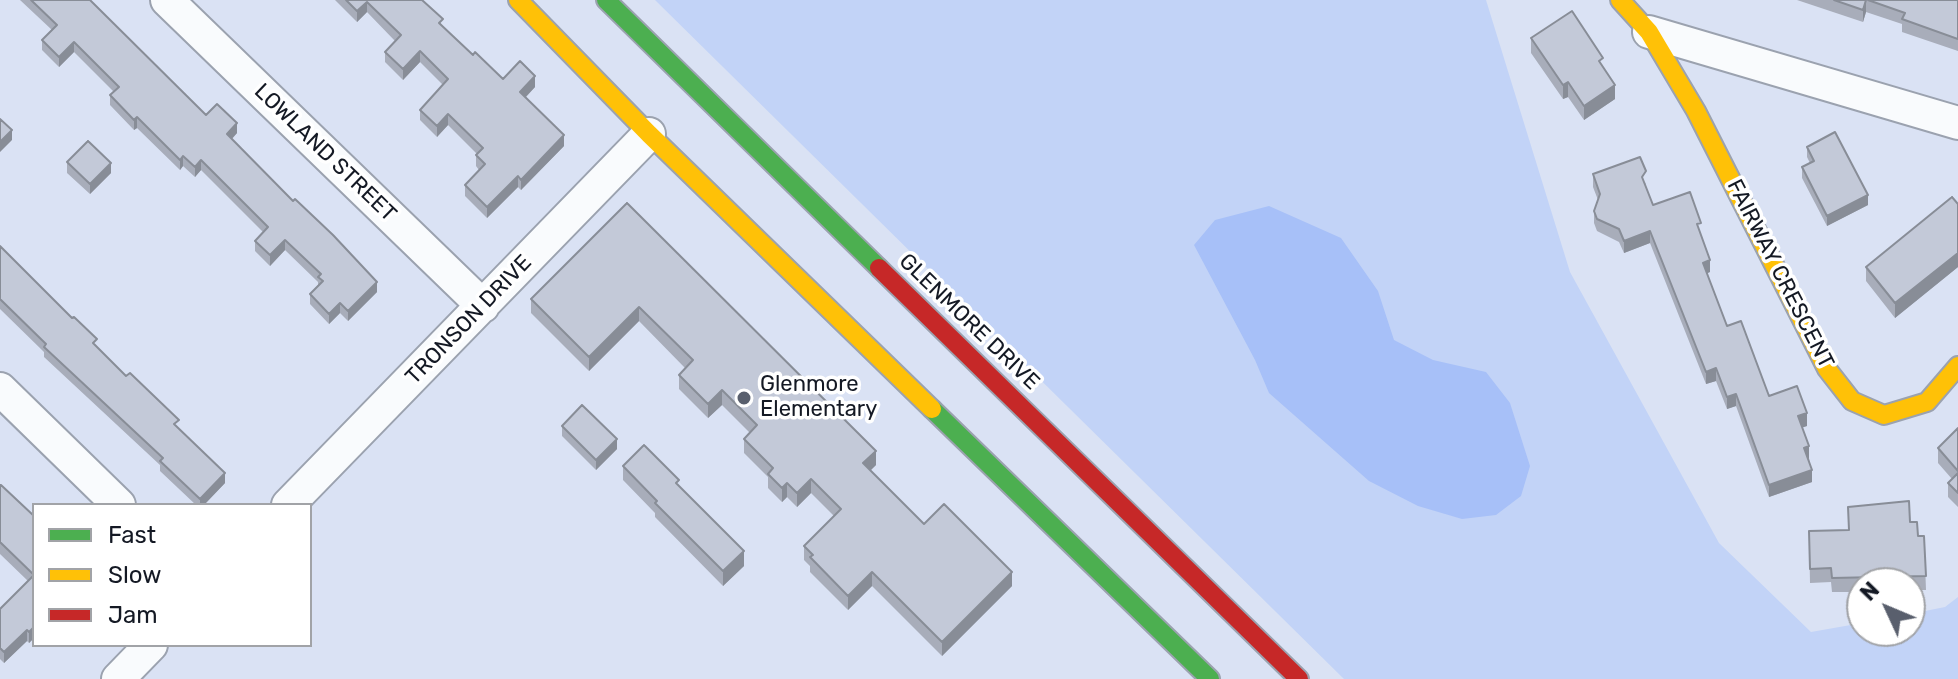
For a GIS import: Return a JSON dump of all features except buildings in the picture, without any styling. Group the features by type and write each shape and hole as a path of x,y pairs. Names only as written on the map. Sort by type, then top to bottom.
{"main road":[{"path":"518,0 649,134 1210,679"},
{"name":"GLENMORE DRIVE","path":"606,0 1299,679"},
{"name":"FAIRWAY CRESCENT","path":"1620,0 1649,32 1696,111 1827,369 1852,401 1884,415 1927,402 1958,366"}],"street":[{"name":"LOWLAND STREET","path":"167,0 483,306"},
{"path":"1649,32 1958,123"},
{"name":"TRONSON DRIVE","path":"290,503 649,134"},
{"path":"0,389 117,503"},
{"path":"118,679 149,647"}],"shaded area":[{"path":"655,0 1486,0 1570,272 1719,543 1811,632 1846,626 1846,647 1926,647 1926,611 1945,607 1958,597 1958,679 1344,679"},
{"path":"1269,206 1341,238 1378,291 1394,340 1433,360 1486,372 1510,403 1530,466 1521,496 1496,515 1462,519 1418,506 1369,481 1269,393 1255,360 1194,245 1215,220"}],"traffic: fast":[{"path":"606,0 879,268"},
{"path":"932,409 1210,679"}],"traffic: slow":[{"path":"518,0 649,134 932,409"},
{"path":"1620,0 1649,32 1696,111 1827,369 1852,401 1884,415 1927,402 1958,366"}],"traffic: jam":[{"path":"879,268 1299,679"}],"place":[{"name":"Glenmore Elementary","path":"744,398"}]}
